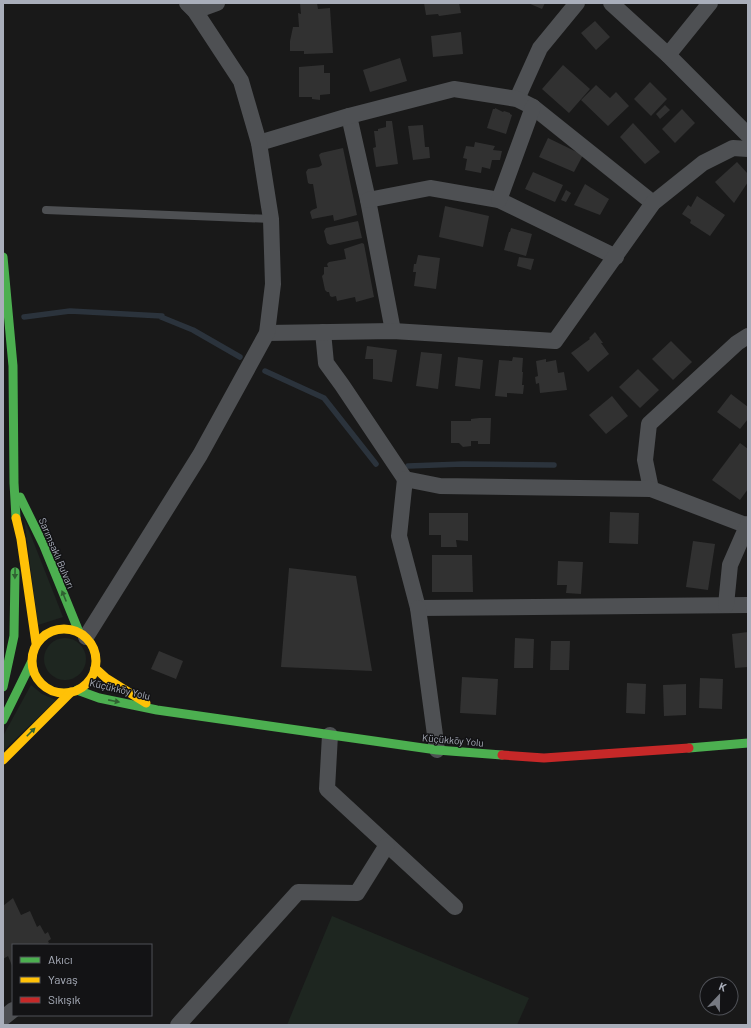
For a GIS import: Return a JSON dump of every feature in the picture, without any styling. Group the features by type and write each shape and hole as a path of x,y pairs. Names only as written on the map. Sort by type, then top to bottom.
{"main road":[{"name":"Sarımsaklı Bulvarı","path":"3,257 13,366 14,483 16,520 21,539 36,643"},
{"name":"Sarımsaklı Bulvarı","path":"14,483 44,546 83,635"},
{"path":"3,687 14,636 16,520"},
{"path":"3,760 74,691 88,681 95,668 96,660 94,652 91,644 83,635 70,629 51,631 36,643 32,653 34,672 38,680 52,691 62,693 74,691"},
{"path":"3,720 32,663"},
{"name":"Küçükköy Yolu","path":"95,668 106,678 157,710"},
{"name":"Küçükköy Yolu","path":"74,691 99,698 157,710 437,750 544,758 647,752 748,743"}],"street":[{"path":"83,635 200,455 267,333 273,284 271,219 259,143 241,81 191,7 217,3"},
{"path":"517,99 540,48 577,3"},
{"path":"611,3 668,56 748,135"},
{"path":"668,56 710,3"},
{"path":"259,143 349,116 454,89 517,99 533,107 653,203"},
{"path":"499,200 533,107"},
{"path":"349,116 368,200 393,330"},
{"path":"267,333 393,330 556,341 653,203 702,163 733,148 748,149"},
{"path":"368,200 430,188 499,200 616,257"},
{"path":"323,332 326,363 342,384 405,479 399,536 418,608 437,750"},
{"path":"651,489 646,460 650,424 737,343 748,336"},
{"path":"405,479 440,486 651,489 748,525 730,565 726,605"},
{"path":"418,608 748,605"},
{"path":"330,735 327,789 455,907"},
{"path":"178,1025 298,892 357,893 387,845"},
{"path":"3,1018 12,1011"}],"lane":[{"path":"46,210 271,219"}],"shaded area":[{"path":"24,518 63,617 38,625"},
{"path":"61,638 69,638 80,644 86,655 86,663 80,674 69,680 61,680 50,674 44,663 44,655 50,644"},
{"path":"31,685 42,694 56,700 3,751 3,736"},
{"path":"332,916 529,998 517,1025 287,1025"}],"building":[{"path":"300,3 317,3 318,9 330,8 333,53 304,54 304,51 290,51 290,41 293,27 299,27 298,13 301,14"},
{"path":"424,3 459,3 461,13 439,16 438,14 426,15"},
{"path":"528,3 545,3 542,9"},
{"path":"595,21 610,37 596,50 581,33"},
{"path":"461,32 463,54 433,57 431,36"},
{"path":"400,58 407,81 370,92 363,70"},
{"path":"324,65 324,73 330,73 330,94 320,95 320,100 312,99 312,97 299,97 299,67"},
{"path":"563,65 590,89 569,113 542,89"},
{"path":"650,82 667,99 651,116 634,99"},
{"path":"596,85 610,98 616,92 629,106 608,126 581,100"},
{"path":"665,105 670,110 660,119 656,114"},
{"path":"495,108 512,115 506,134 487,128 493,109"},
{"path":"682,109 695,123 675,143 662,129"},
{"path":"386,121 392,121 398,164 376,167 373,148 376,147 374,131 378,131 378,129 386,127"},
{"path":"633,123 660,152 645,164 620,137"},
{"path":"423,125 425,147 429,147 430,158 413,160 408,126"},
{"path":"548,138 583,155 574,172 539,157"},
{"path":"475,142 495,146 493,150 502,151 500,160 492,160 490,169 482,167 481,173 465,170 467,159 463,158 466,146 474,147"},
{"path":"343,148 357,215 334,221 333,215 312,219 310,212 317,208 313,184 308,183 306,172 308,169 322,165 319,155 321,153"},
{"path":"737,162 748,174 748,182 734,203 715,182"},
{"path":"533,172 563,185 555,202 525,189"},
{"path":"585,184 609,199 600,215 574,205"},
{"path":"566,190 571,193 566,202 561,200"},
{"path":"697,196 725,215 710,236 690,223 691,220 682,214 688,205 691,207"},
{"path":"445,206 489,216 483,247 439,237"},
{"path":"358,221 362,238 330,245 327,243 324,231 326,228"},
{"path":"511,228 532,234 526,256 504,250"},
{"path":"362,243 364,244 374,297 356,302 355,297 337,301 336,296 330,296 329,292 325,290 322,276 324,274 324,267 328,267 327,264 329,262 346,259 344,249"},
{"path":"418,255 440,258 436,289 414,286 416,272 413,272 414,264 416,264"},
{"path":"519,257 534,259 531,270 517,266"},
{"path":"595,332 609,354 588,372 571,353 590,339 589,338"},
{"path":"671,341 692,362 673,380 652,359"},
{"path":"367,346 397,350 392,382 373,379 373,359 365,359"},
{"path":"421,352 442,354 438,389 416,386"},
{"path":"458,357 483,360 480,389 455,386"},
{"path":"513,357 523,358 523,394 507,393 507,397 495,396 499,360 512,361"},
{"path":"546,359 546,362 556,360 558,373 564,372 567,390 540,393 539,383 536,384 535,377 538,376 536,361"},
{"path":"638,369 659,390 640,408 619,387"},
{"path":"731,394 748,407 748,419 740,429 717,412"},
{"path":"612,396 628,416 606,434 589,415"},
{"path":"491,418 490,444 478,444 478,441 471,441 471,446 463,447 459,443 451,443 451,421 471,421 471,419"},
{"path":"740,443 748,449 748,489 740,500 712,480"},
{"path":"610,512 639,513 638,544 609,543"},
{"path":"429,513 468,513 468,541 456,540 457,547 441,547 441,535 429,535"},
{"path":"693,541 715,544 708,590 686,587"},
{"path":"432,555 472,555 473,592 432,592"},
{"path":"558,561 583,562 581,594 566,593 567,585 557,585"},
{"path":"289,568 356,576 372,671 281,667"},
{"path":"748,632 748,667 735,668 732,634"},
{"path":"515,638 534,639 533,668 514,668"},
{"path":"551,641 570,641 569,670 550,670"},
{"path":"159,651 183,661 176,679 151,669"},
{"path":"462,677 498,679 496,715 460,713"},
{"path":"700,678 723,679 722,709 699,708"},
{"path":"627,683 646,684 645,714 626,713"},
{"path":"686,684 686,715 664,716 663,685"},
{"path":"13,898 21,915 30,911 37,927 40,925 45,934 48,932 51,939 47,944 12,944 12,966 8,956 3,959 3,906"}],"waterway":[{"path":"24,317 70,311 162,316 161,317 193,330 240,357"},
{"path":"265,371 324,398 376,464"},
{"path":"408,466 463,464 554,465"}],"traffic: fast":[{"path":"3,257 13,366 14,483 16,518"},
{"path":"20,497 44,546 79,632"},
{"path":"3,687 14,636 15,572"},
{"path":"3,720 31,663"},
{"path":"77,690 99,698 157,710 437,750 502,755"},
{"path":"689,748 748,743"}],"traffic: slow":[{"path":"16,518 21,539 36,643"},
{"path":"64,629 76,631 87,638 94,649 96,661 94,673 87,684 76,691 64,693 52,691 41,684 34,673 32,661 34,649 41,638 52,631 64,629"},
{"path":"95,668 106,678 146,703"},
{"path":"3,760 71,692"}],"traffic: jam":[{"path":"502,755 544,758 689,748"}]}
